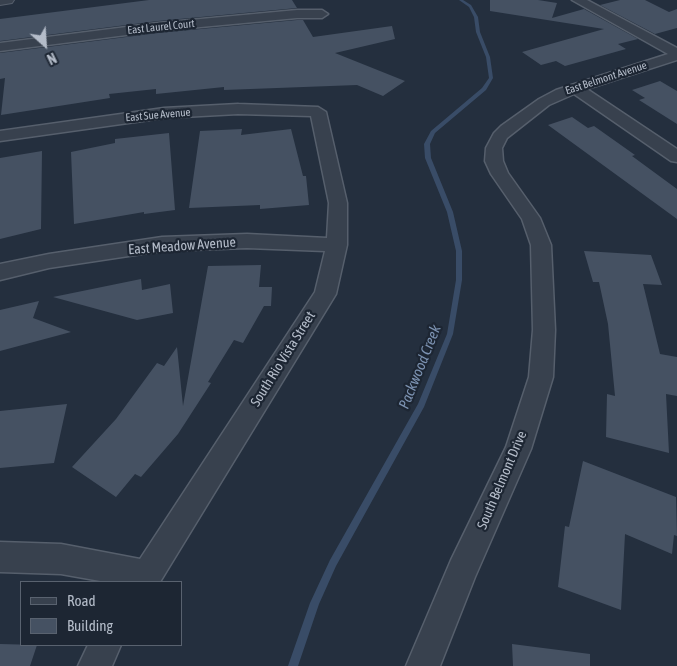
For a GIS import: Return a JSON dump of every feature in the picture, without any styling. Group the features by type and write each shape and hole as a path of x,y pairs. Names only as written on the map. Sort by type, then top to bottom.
{"street":[{"path":"0,1 7,0"},
{"path":"578,0 677,54"},
{"name":"East Laurel Court","path":"0,47 158,27 297,14 322,14"},
{"name":"East Belmont Avenue","path":"494,148 500,136 507,129 544,102 575,88 677,54"},
{"path":"575,88 677,157"},
{"name":"East Sue Avenue","path":"0,136 89,122 164,113 238,109 318,112"},
{"name":"South Rio Vista Street","path":"145,578 325,294 337,245 338,203 318,112"},
{"name":"South Belmont Drive","path":"423,666 462,571 518,449 541,377 544,330 540,245 531,218 500,174 494,161 494,148"},
{"name":"East Meadow Avenue","path":"0,272 49,261 162,244 247,241 337,245"},
{"path":"0,557 61,559 145,578"},
{"path":"95,666 105,646"}],"building":[{"path":"149,0 292,0 297,8 158,21 0,41 0,19"},
{"path":"490,0 538,0 557,3 552,18 584,9 638,39 618,44 626,49 565,66 556,61 541,65 522,52 604,29 490,11"},
{"path":"620,0 645,0 669,12 677,9 677,28 655,34 600,5"},
{"path":"303,20 313,37 392,26 395,39 335,53 405,81 383,96 357,85 224,90 224,87 156,94 156,89 109,94 110,98 1,115 5,78 0,79 0,53 158,33"},
{"path":"660,81 677,91 677,124 639,100 645,98 632,90"},
{"path":"572,117 588,128 594,126 635,155 632,156 677,189 677,219 548,125"},
{"path":"242,129 241,135 291,129 303,176 306,176 309,205 260,209 260,205 189,208 200,131"},
{"path":"169,133 175,210 144,214 144,212 74,224 71,152 115,143 115,139"},
{"path":"42,151 41,229 0,239 0,158"},
{"path":"584,251 651,255 662,285 643,284 660,354 677,357 677,396 666,394 669,453 606,437 607,394 615,396 608,324 599,282 593,282"},
{"path":"261,265 259,287 272,287 271,306 264,306 243,343 234,340 208,382 211,383 178,434 141,477 135,474 116,497 72,467 116,419 157,363 164,366 177,347 183,406 208,266"},
{"path":"141,279 142,290 170,284 173,313 137,320 53,297"},
{"path":"39,301 33,318 71,332 0,351 0,310"},
{"path":"67,404 54,463 0,468 0,411"},
{"path":"583,461 676,497 677,536 674,535 672,554 625,534 621,610 558,587 565,526 569,527"},
{"path":"0,644 37,646 30,666 0,666"},
{"path":"512,644 590,654 590,666 513,666"}],"waterway":[{"name":"Packwood Creek","path":"293,666 315,603 333,563 421,405 450,334 459,280 459,251 450,212 428,158 427,144 433,132 484,89 491,78 488,57 478,32 476,17 470,6 461,0"}]}
